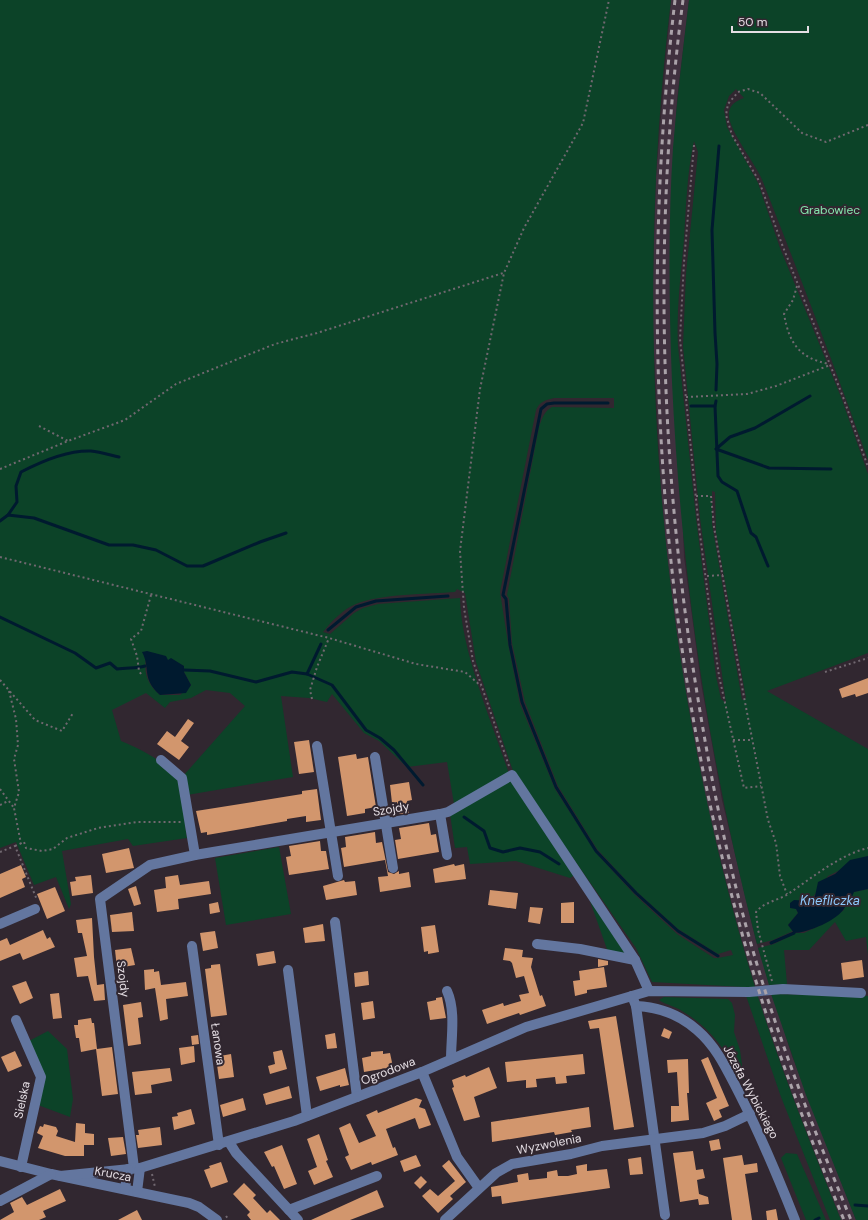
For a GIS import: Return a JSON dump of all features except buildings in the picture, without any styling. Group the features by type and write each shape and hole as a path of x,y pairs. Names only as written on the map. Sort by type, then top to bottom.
{"street":[{"path":"317,746 338,876"},
{"path":"374,757 393,868"},
{"path":"161,760 182,778 195,855"},
{"path":"447,855 444,813 512,775 635,960 649,991"},
{"name":"Szojdy","path":"134,1168 100,899 150,865 195,855 444,813"},
{"path":"0,924 35,909"},
{"path":"335,922 357,1097"},
{"path":"537,944 580,948 635,960"},
{"name":"Łanowa","path":"192,946 224,1143"},
{"path":"288,970 307,1116"},
{"name":"Ogrodowa","path":"55,1175 134,1168 224,1143 307,1116 357,1097 422,1072 526,1027 649,991 749,992 775,990 861,993"},
{"path":"447,991 450,998 451,1010 451,1059"},
{"path":"632,996 636,1006 653,1138 665,1215"},
{"name":"Józefa Wybickiego","path":"636,1006 653,1007 671,1013 697,1030 722,1059 759,1130 796,1220"},
{"name":"Sielska","path":"16,1020 41,1076 22,1167"},
{"path":"422,1072 457,1157 478,1188"},
{"name":"Wyzwolenia","path":"445,1220 478,1188 496,1173 512,1164 571,1154 602,1146 715,1130 750,1114"},
{"path":"224,1143 236,1153 298,1220"},
{"name":"Krucza","path":"0,1161 55,1175 189,1203 199,1207 217,1220"},
{"path":"125,1189 134,1168"},
{"path":"134,1168 137,1192"},
{"path":"0,1201 55,1175"},
{"path":"289,1210 377,1176"}],"path":[{"path":"512,775 473,661 464,608 460,551 480,389 504,273 524,228 583,123 609,0"},
{"path":"868,125 826,142 802,133 760,93 748,89 738,92 728,104 726,115 732,134 759,181 868,467"},
{"path":"694,145 681,332 696,496 720,676 733,740 744,788 761,786"},
{"path":"0,469 68,441 125,420 176,384 276,344 317,333 504,273"},
{"path":"798,284 793,300 784,314 788,332 795,346 805,356 817,362 830,365"},
{"path":"686,397 747,394 776,386 830,365"},
{"path":"39,426 68,441"},
{"path":"696,496 712,496 714,527 752,740 768,820 776,843 781,880 787,894"},
{"path":"0,557 329,638 416,664 465,672 482,687"},
{"path":"707,576 723,575"},
{"path":"141,674 131,639 141,631 151,595"},
{"path":"312,699 311,687 317,667 329,638"},
{"path":"825,672 868,658"},
{"path":"0,680 35,720 62,731 73,713"},
{"path":"9,691 16,720 18,745 14,759 19,792 14,808 21,844"},
{"path":"733,740 752,740"},
{"path":"0,789 14,808"},
{"path":"0,805 8,801"},
{"path":"0,852 24,842 26,848 42,851 54,849 67,838 98,828 137,822 189,822"},
{"path":"15,846 39,906 35,909"},
{"path":"775,990 758,930 756,912 761,906 787,894 844,858 868,848"},
{"path":"152,1170 155,1187"}],"shaded area":[{"path":"671,0 689,0 677,100 671,199 684,557 701,683 722,800 756,941 792,1056 856,1220 841,1220 796,1105 762,1010 738,928 707,807 681,666 667,558 661,490 652,313 656,176"}],"green space":[{"path":"0,0 671,0 659,122 654,244 654,366 661,488 674,609 693,729 718,849 749,967 780,1063 841,1220 830,1220 781,1097 743,987 652,982 636,948 514,774 476,662 465,593 457,589 455,592 391,596 356,604 342,612 323,632 330,634 354,613 363,608 378,604 460,598 462,619 471,663 509,774 454,804 447,762 407,767 379,741 364,733 332,694 327,702 309,698 281,696 293,777 187,795 184,775 245,706 230,693 206,690 191,698 170,702 165,708 146,693 112,710 121,741 152,756 166,767 178,780 187,838 133,846 128,839 62,851 71,904 69,909 56,877 34,885 16,842 0,848","holes":["554,398 614,398 614,408 552,407 545,413 539,427 507,595 509,599 512,643 525,702 558,786 597,849 636,891 678,929 718,954 731,950 733,955 714,958 677,934 635,895 596,853 555,789 520,704 500,592 536,410 541,403","146,659 168,660 184,666 184,672 191,685 180,695 160,695 150,684 146,675"]},
{"name":"Grabowiec","path":"689,0 868,0 868,460 817,321 763,182 737,137 729,119 731,107 739,100 744,98 736,89 729,96 724,110 727,127 758,183 780,248 841,397 868,474 868,653 767,691 868,749 868,856 828,876 810,901 800,900 796,909 798,913 788,925 793,931 773,940 757,944 724,805 711,735 690,596 676,454 670,323 670,206 673,148","holes":["694,141 698,152 686,274 683,346 700,518 726,703 721,699 716,676 696,518 678,346 679,292 686,202 688,177","712,491 715,492 716,532 746,698 742,700 712,524"]},
{"path":"511,777 576,874 570,878 516,861 470,864 467,847 455,848 450,814"},
{"path":"279,847 291,914 226,925 215,858"},
{"path":"868,889 868,955 866,937 846,941 835,922 809,950 784,950 787,984 769,985 758,948 774,944 796,933 804,933 823,924 844,910 845,898 854,892"},
{"path":"593,900 625,950 625,955 608,952 590,901"},
{"path":"771,994 868,996 868,1220 856,1220 806,1095"},
{"path":"664,997 728,999 732,1003 735,1015 734,1032 740,1050 744,1080 740,1079 729,1058 709,1032 692,1017 659,1000"},
{"path":"48,1031 67,1049 73,1099 70,1117 38,1105 44,1079 27,1042"},
{"path":"786,1153 797,1154 826,1220 806,1220 781,1158"}],"water":[{"path":"147,651 166,656 168,660 171,658 184,666 184,672 191,685 186,693 160,695 154,689 148,678 145,658 142,652"},
{"name":"Knefliczka","path":"868,856 868,889 854,892 851,899 845,898 846,904 842,912 830,921 807,931 794,933 788,925 798,913 796,909 790,908 790,903 794,900 811,901 815,896 818,882 835,874 850,860"}],"waterway":[{"path":"716,390 717,364 712,230 719,146"},
{"path":"810,396 755,428 730,437 716,449 769,468 831,469"},
{"path":"691,406 715,406 716,401"},
{"path":"608,403 554,403 547,404 541,409 503,595 506,599 510,645 522,702 556,787 596,851 636,893 678,931 718,956"},
{"path":"715,406 718,476 722,482 737,491 751,533 756,537 768,566"},
{"path":"8,515 17,502 16,486 21,472 46,460 73,452 91,451 119,457"},
{"path":"0,521 8,515 34,518 109,545 133,545 156,550 187,566 203,566 260,542 286,533"},
{"path":"328,630 356,607 376,601 448,596"},
{"path":"0,617 75,653 96,668 110,663 117,669 145,666"},
{"path":"184,670 210,671 256,682 292,672 307,674 321,644"},
{"path":"307,674 332,685 366,730 380,738 394,750 423,785"},
{"path":"464,817 484,831 490,848 503,852 520,848 540,852 559,864"},
{"path":"771,943 794,933"},
{"path":"855,1205 868,1206"},
{"path":"815,1220 819,1218"}],"railway":[{"path":"675,0 663,125 658,250 658,375 665,500 679,625 699,748 725,870 759,991 778,1049 844,1220"},
{"path":"683,0 673,88 667,176 664,264 665,353 669,441 676,529 686,617 710,769 731,866 747,929 766,994 788,1059 812,1124 851,1220"}]}
